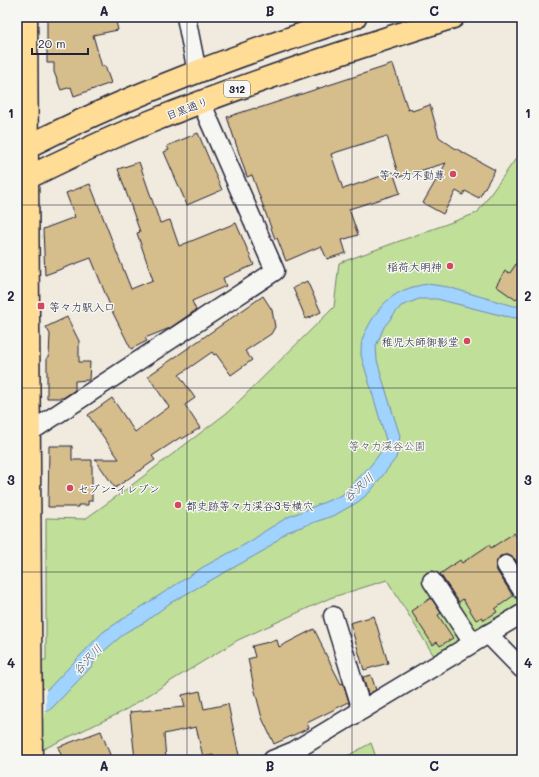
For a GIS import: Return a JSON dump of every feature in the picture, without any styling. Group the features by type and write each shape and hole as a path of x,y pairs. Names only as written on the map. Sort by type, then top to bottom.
{"main road":[{"path":"26,17 22,180 30,432 31,760"},
{"path":"22,149 90,116 197,72 355,17"},
{"name":"目黒通り","path":"22,180 145,124 201,102 327,58 453,17"}],"street":[{"path":"186,17 197,72"},
{"path":"30,432 275,272 201,102"},
{"path":"506,565 522,590"},
{"path":"432,581 472,643"},
{"path":"272,760 294,751 522,614"},
{"path":"333,616 362,710"},
{"path":"488,634 522,669"}],"green space":[{"name":"等々力渓谷公園","path":"522,150 522,602 434,656 387,580 330,598 238,640 122,712 37,752 17,757 17,662 46,660 46,518 85,519 228,412 334,307 339,263 477,213"},
{"path":"371,743 377,760 340,760"}],"water":[{"name":"谷沢川","path":"428,284 448,287 513,306 522,306 522,317 515,318 504,316 437,299 419,299 401,306 384,327 376,346 377,360 400,436 396,458 370,492 358,502 335,515 287,532 265,550 170,603 145,622 126,632 96,658 92,666 48,711 17,716 17,695 48,689 103,632 203,567 254,539 288,517 342,495 371,465 381,452 386,440 361,355 362,339 374,316 393,296 409,288"}],"pier":[{"path":"46,688 46,714 17,718 17,693"}],"building":[{"path":"47,17 115,17 118,30 93,35 102,67 105,66 111,83 74,96 71,87 61,90 54,72 54,63 47,63"},
{"path":"393,64 408,110 411,109 412,111 430,105 439,137 453,147 495,170 479,198 465,191 463,195 456,191 443,214 423,203 446,163 399,177 387,136 331,154 343,189 393,172 400,193 349,209 358,235 342,240 346,253 327,259 321,246 286,261 277,238 275,239 252,175 247,177 227,117"},
{"path":"198,133 222,190 187,205 164,152 169,150 167,146"},
{"path":"139,162 160,223 170,220 179,246 236,223 254,265 223,278 226,286 192,301 196,310 170,328 145,338 147,341 131,349 113,313 91,258 45,275 43,229 75,217 66,193 90,184 131,289 153,280 137,233 140,232 118,169"},
{"path":"522,255 522,293 516,300 496,286 505,271 510,273"},
{"path":"307,281 321,312 306,319 293,288"},
{"path":"263,296 272,310 275,327 271,334 245,351 252,360 231,375 216,354 214,355 212,352 179,375 195,398 185,405 200,428 182,439 181,437 152,456 155,460 115,488 95,459 119,459 88,415 112,398 135,432 169,407 148,376"},
{"path":"67,317 79,341 79,362 90,362 89,380 75,381 75,390 63,398 47,398 47,357 49,357 50,334 46,327"},
{"name":"セブン-イレブン","path":"49,446 72,446 72,460 92,460 92,501 88,501 88,505 78,505 78,507 48,507"},
{"path":"514,533 522,545 522,571 515,559 506,555 500,556 496,565 497,571 513,596 495,609 497,612 484,620 482,617 476,620 463,599 459,602 440,574 460,560 462,563 489,545 491,548"},
{"path":"431,598 441,613 438,615 453,638 440,646 437,642 433,645 411,611"},
{"path":"374,616 388,663 364,670 350,623"},
{"path":"314,629 341,684 343,683 349,702 307,723 309,728 274,744 262,718 254,687 248,659 255,657 252,646 277,640 279,647"},
{"path":"371,675 376,690 368,694 363,677"},
{"path":"200,691 204,709 228,704 240,760 214,760 213,755 203,757 196,727 164,734 166,760 135,760 130,712 185,707 182,695"},
{"path":"101,731 112,760 63,760 58,747"}],"place":[{"name":"等々力不動尊","path":"453,174"},
{"name":"稲荷大明神","path":"450,266"},
{"name":"等々力駅入口","path":"41,306"},
{"name":"稚児大師御影堂","path":"467,341"},
{"name":"セブン-イレブン","path":"70,488"},
{"name":"都史跡等々力渓谷3号横穴","path":"178,505"}]}
